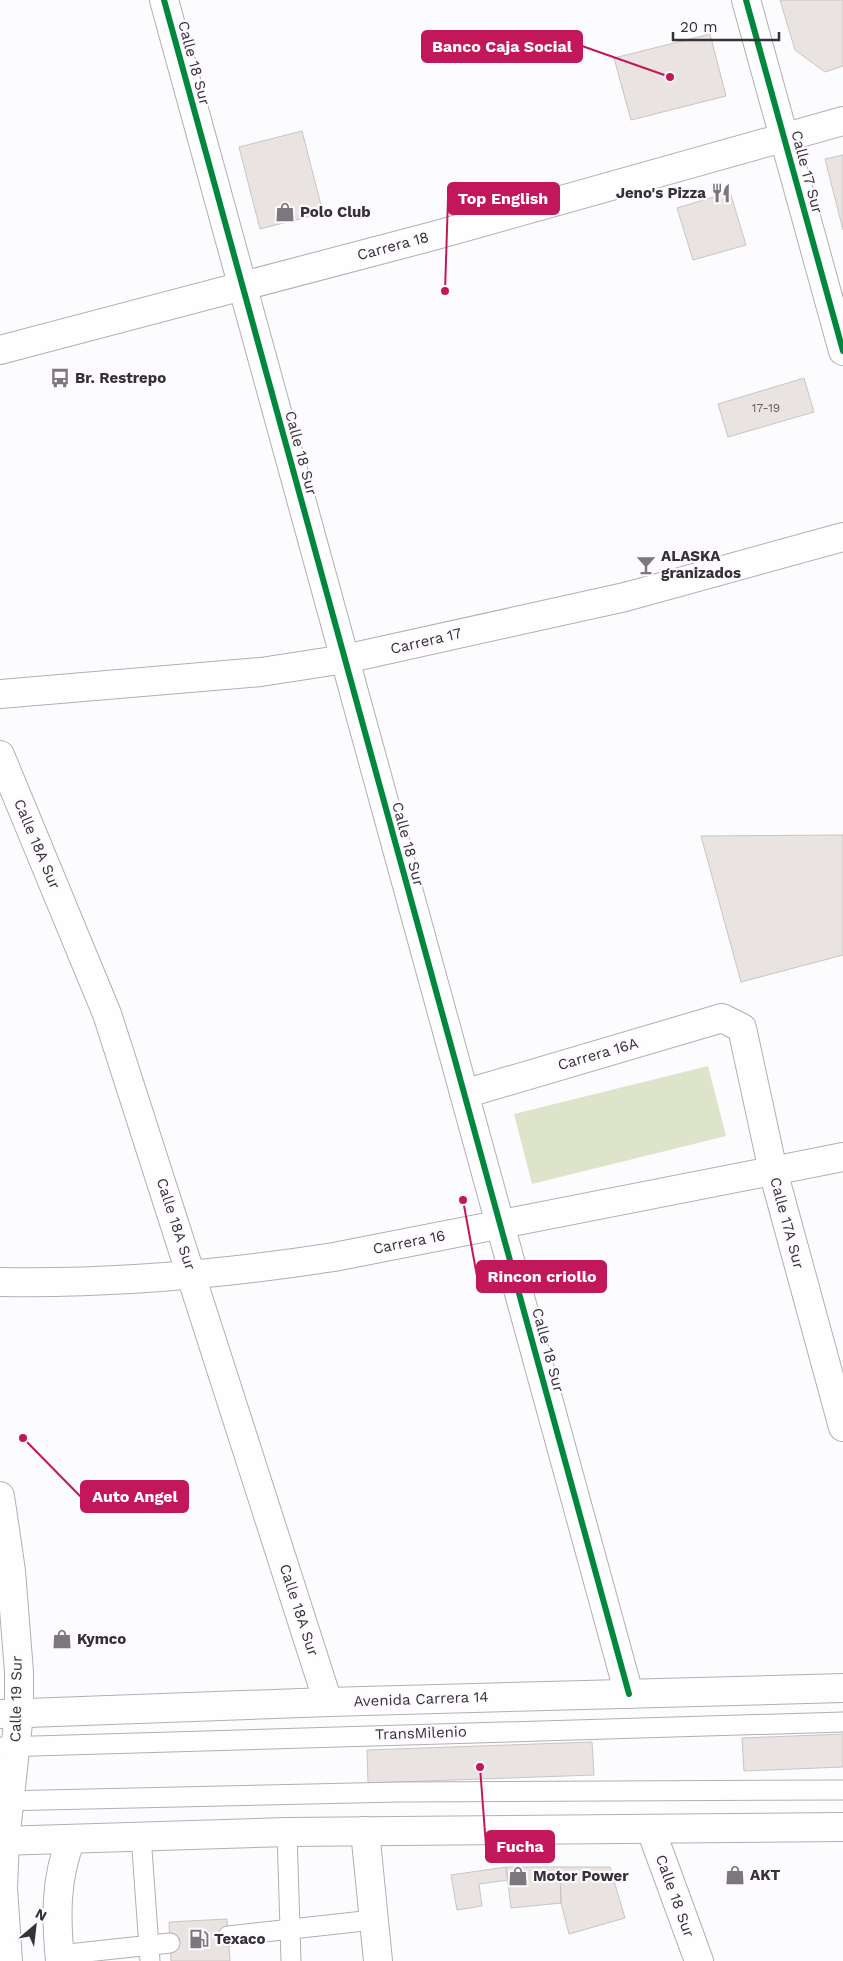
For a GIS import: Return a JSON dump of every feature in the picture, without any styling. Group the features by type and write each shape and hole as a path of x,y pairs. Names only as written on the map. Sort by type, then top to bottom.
{"street":[{"name":"Calle 18 Sur","path":"164,0 629,1694"},
{"name":"Calle 17 Sur","path":"746,0 843,351"},
{"name":"Carrera 18","path":"0,350 433,236 843,121"},
{"name":"Carrera 17","path":"0,694 261,672 345,659 625,597 843,537"},
{"name":"Calle 18A Sur","path":"0,754 107,1014 328,1702"},
{"name":"Carrera 16A","path":"464,1094 722,1018 733,1022"},
{"name":"Calle 17A Sur","path":"733,1022 742,1028 773,1171 843,1427"},
{"name":"Carrera 16","path":"0,1282 116,1280 267,1267 334,1257 843,1157"},
{"name":"Calle 19 Sur","path":"0,1496 13,1589 10,1714 2,1841 8,1961"},
{"name":"Avenida Carrera 14","path":"10,1714 328,1702 843,1688"},
{"path":"2,1841 287,1832 843,1827"},
{"name":"Calle 18 Sur","path":"652,1830 699,1961"},
{"path":"365,1831 378,1961"},
{"path":"59,1958 57,1899 62,1868 72,1838"}],"lane":[{"name":"TransMilenio","path":"8,1747 843,1722"},
{"path":"5,1801 399,1792 843,1790"},
{"path":"287,1832 291,1961"},
{"path":"141,1836 149,1953"},
{"path":"228,1936 373,1920"},
{"path":"59,1958 149,1953 170,1943"}],"green space":[{"path":"708,1066 726,1136 532,1184 514,1114"}],"building":[{"path":"780,0 843,0 843,66 825,72 795,50"},
{"path":"710,34 726,96 631,120 614,58"},
{"path":"302,131 323,213 260,229 239,147"},
{"path":"843,155 843,230 825,159"},
{"path":"730,192 746,245 693,260 677,208"},
{"path":"804,378 814,412 728,437 718,404"},
{"path":"843,835 843,955 741,982 701,836"},
{"path":"843,1734 843,1767 744,1771 742,1738"},
{"path":"592,1742 594,1775 368,1783 367,1750"},
{"path":"506,1867 508,1880 479,1884 482,1906 457,1910 451,1875"},
{"path":"506,1867 560,1867 561,1903 511,1908"},
{"path":"560,1867 610,1867 625,1918 569,1934 561,1903"},
{"name":"Texaco","path":"227,1919 230,1961 171,1961 169,1922"}],"cycle path":[{"path":"164,0 629,1694"},
{"path":"746,0 843,351"}],"place":[{"name":"Banco Caja Social","path":"670,77"},
{"name":"Jeno's Pizza","path":"721,193"},
{"name":"Polo Club","path":"285,212"},
{"name":"Top English","path":"445,291"},
{"name":"Br. Restrepo","path":"60,378"},
{"name":"ALASKA granizados","path":"646,565"},
{"name":"Rincon criollo","path":"463,1200"},
{"name":"Auto Angel","path":"23,1438"},
{"name":"Kymco","path":"62,1639"},
{"name":"Fucha","path":"480,1767"},
{"name":"AKT","path":"735,1875"},
{"name":"Motor Power","path":"518,1876"},
{"name":"Texaco","path":"199,1939"}]}
